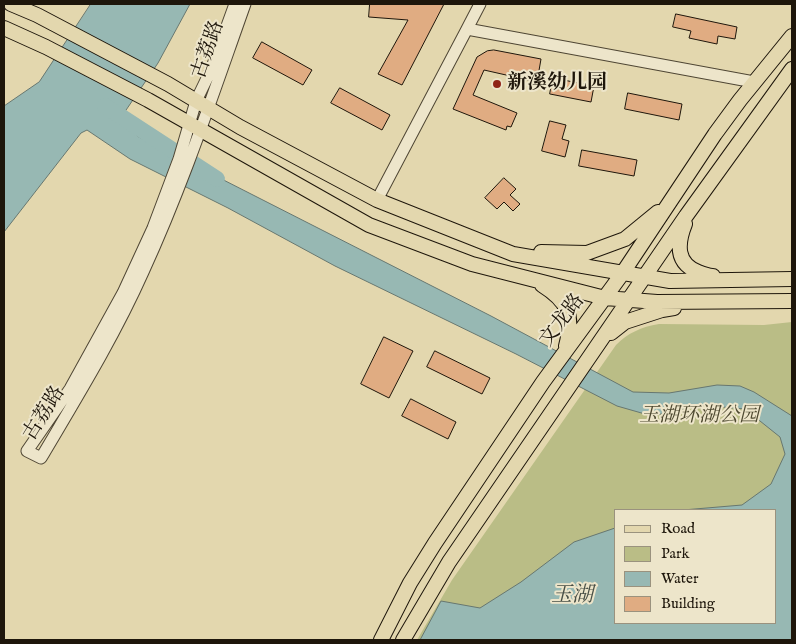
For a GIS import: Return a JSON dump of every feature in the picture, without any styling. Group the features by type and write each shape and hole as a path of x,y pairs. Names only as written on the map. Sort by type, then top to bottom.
{"main road":[{"path":"11,4 37,15 62,30 168,84 240,127 377,200 513,254 670,281 786,279"},
{"path":"4,28 53,50 148,100 369,225 472,264 605,298 657,302 792,302"},
{"name":"文龙路","path":"381,640 410,584 435,543 564,353 622,274 715,134 792,36"},
{"name":"文龙路","path":"403,640 449,562 691,209 792,69"},
{"path":"483,242 538,252 587,253 625,239 668,204"},
{"path":"691,209 682,233 679,248 684,263 688,268 708,276 786,279"},
{"path":"535,280 554,292 564,304 569,316 570,330 564,353"},
{"path":"601,341 625,322 662,310 724,302"}],"street":[{"name":"古荔路","path":"195,126 179,159 153,228 123,293 70,389 27,452 41,458 112,335 143,273 173,203 202,104 211,70 235,4"},
{"name":"古荔路","path":"202,104 245,4"},
{"path":"377,200 480,4"},
{"path":"467,29 754,82"}],"green space":[{"name":"玉湖环湖公园","path":"792,322 792,640 417,640 452,580 616,345 635,331 659,324 764,325"}],"water":[{"name":"玉湖","path":"91,4 190,4 158,63 122,116 137,136 491,316 633,392 669,393 717,385 740,386 754,392 792,416 792,640 420,640 441,601 480,608 521,582 574,542 614,528 614,624 776,624 776,509 695,509 742,505 771,484 785,454 780,437 745,409 700,405 652,416 617,406 516,354 335,266 228,208 130,159 87,130 81,133 4,232 4,106 39,82"}],"building":[{"path":"370,4 444,4 402,85 378,74 408,20 369,17"},
{"path":"676,14 737,27 735,39 718,36 717,44 689,38 691,31 673,27"},
{"path":"262,42 312,70 303,85 253,58"},
{"path":"494,50 541,59 537,82 484,70 473,95 517,113 511,127 507,126 506,130 453,109 477,57 487,51"},
{"path":"553,78 594,86 591,102 550,94"},
{"path":"340,88 390,115 382,130 331,103"},
{"path":"628,93 682,104 679,120 625,109"},
{"path":"550,121 566,125 562,139 569,141 565,157 542,151"},
{"path":"582,150 637,160 634,176 579,166"},
{"path":"504,178 516,189 510,195 520,204 513,211 504,202 497,209 485,198"},
{"path":"384,337 413,351 389,398 361,384"},
{"path":"435,351 490,378 482,394 427,367"},
{"path":"411,399 456,422 448,439 402,416"}],"waterway":[{"path":"105,106 217,179"}],"place":[{"name":"新溪幼儿园","path":"497,84"}]}
